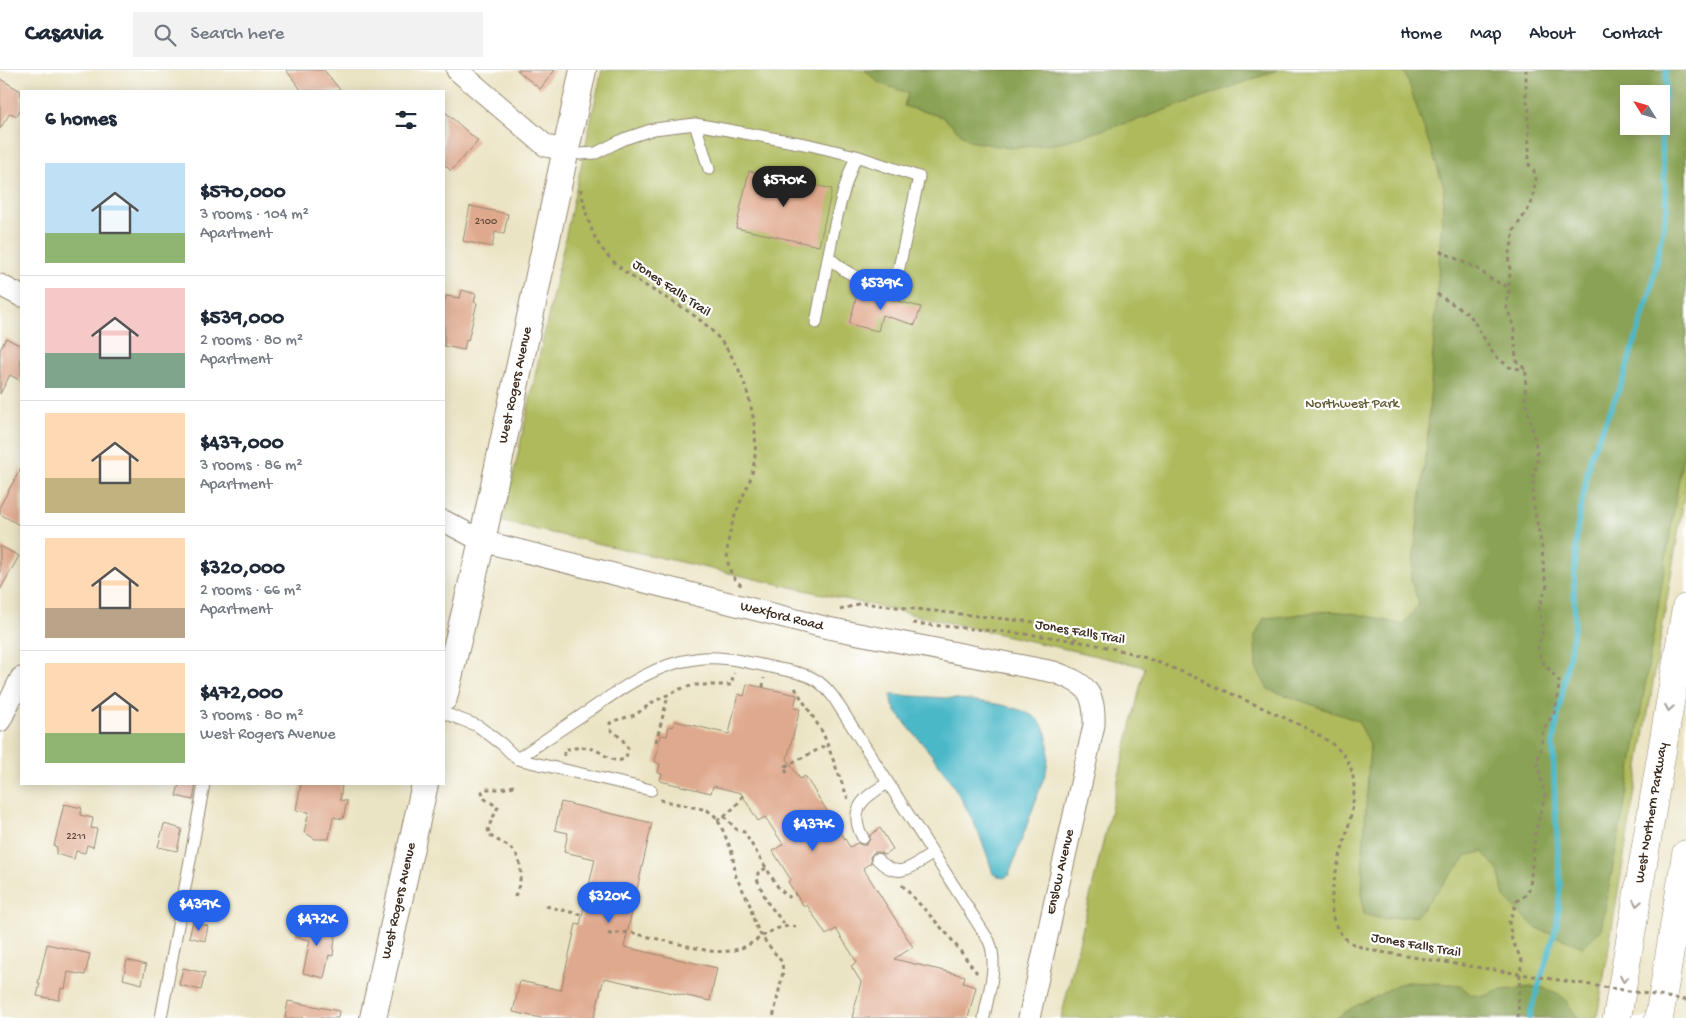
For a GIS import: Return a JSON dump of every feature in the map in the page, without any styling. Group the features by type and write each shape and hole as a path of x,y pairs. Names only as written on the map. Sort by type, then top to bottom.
{"main road":[{"name":"West Northern Parkway","path":"1617,1018 1686,608"},
{"path":"1659,1018 1686,854"},
{"path":"1672,939 1675,1018"}],"street":[{"path":"457,70 546,146 565,150"},
{"name":"West Rogers Avenue","path":"445,694 482,541 583,70"},
{"path":"0,285 20,295"},
{"name":"Wexford Road","path":"445,522 482,541 828,628 1054,672 1072,679 1083,686 1091,696 1094,708 1094,725"},
{"path":"0,721 20,680"},
{"name":"Enslow Avenue","path":"1028,1018 1094,725"},
{"name":"West Rogers Avenue","path":"374,1018 425,785"}],"lane":[{"path":"565,150 580,154 596,153 624,139 654,129 694,124 802,143 856,156 919,177 895,286 858,278 828,257"},
{"path":"694,124 709,170"},
{"path":"816,323 830,240 846,181 856,156"},
{"path":"516,759 618,691 653,671 676,662 697,658 719,658 808,676 819,681 834,698 989,941 994,963 984,1018"},
{"path":"445,713 478,726 503,745 516,759 651,790"},
{"path":"864,838 858,828 858,808 868,795 888,783"},
{"path":"161,1018 204,785"},
{"path":"877,859 887,869 897,871 911,867 932,854"}],"path":[{"path":"1518,1018 1522,961 1512,940 1509,922 1517,901 1526,895 1530,887 1535,833 1545,796 1537,761 1541,749 1543,730 1554,713 1559,682 1541,660 1538,648 1543,630 1539,607 1547,585 1533,502 1532,476 1538,465 1537,450 1525,398 1526,370 1516,360 1514,328 1506,305 1510,269 1508,256 1513,240 1512,233 1531,205 1536,180 1534,171 1529,165 1528,137 1530,129 1527,121 1529,110 1526,98 1526,70"},
{"name":"Jones Falls Trail","path":"581,186 585,210 591,226 598,242 611,258 623,270 700,320 728,350 740,374 750,399 754,425 755,455 752,473 735,517 728,556 729,568 734,577 745,588"},
{"path":"1440,251 1478,269 1492,280 1509,287"},
{"path":"1437,294 1470,316 1494,355 1509,367 1526,370"},
{"path":"846,612 837,611 862,603 1050,624 1079,642"},
{"name":"Jones Falls Trail","path":"910,622 978,628 1079,642 1124,652 1180,672 1297,724 1331,743 1350,764 1354,780 1353,803 1332,892 1332,911 1336,926 1344,938 1359,946 1374,951 1686,1000"},
{"path":"564,762 564,750 583,747 597,751 611,760 626,758 628,748 622,739 612,732 609,726 610,723 635,715 666,694 695,685 731,685 734,672 737,671"},
{"path":"755,675 772,679"},
{"path":"793,686 823,733 851,805"},
{"path":"656,742 668,700 666,694"},
{"path":"787,773 784,767 827,745"},
{"path":"514,786 501,789 485,789 482,792 485,799 498,807 488,828 489,835 512,849 519,860 521,877 515,896 518,899"},
{"path":"651,790 651,795 654,798 707,810 717,820 728,839 736,877 749,902 755,924 762,937 780,958 783,966 773,1018"},
{"path":"717,820 735,807 744,794"},
{"path":"724,816 737,830 744,832 778,887 788,897 796,894"},
{"path":"766,868 758,874 757,879 767,902 786,926"},
{"path":"896,878 948,935 979,976"},
{"path":"546,906 583,915"},
{"path":"608,934 628,932 720,952 743,947 770,931 786,926 798,927"}],"green space":[{"name":"Northwest Park","path":"602,70 1686,70 1686,486 1597,1018 1061,1018 1145,667 503,522"},
{"path":"865,70 1278,70 1143,118 1055,144 1009,148 969,141 943,117 904,106 908,93 879,83"},
{"path":"1404,70 1686,70 1686,436 1633,759 1601,929 1583,947 1536,928 1504,897 1499,872 1483,852 1468,855 1416,916 1381,919 1364,914 1362,898 1363,853 1370,744 1358,721 1268,689 1256,668 1255,636 1264,618 1329,611 1361,615 1403,625 1419,604 1411,580 1427,443 1444,187"},
{"path":"1407,982 1453,984 1462,987 1470,994 1481,997 1502,990 1544,988 1563,997 1578,1018 1336,1018 1396,985"}],"water":[{"path":"891,695 992,703 1028,713 1039,721 1043,727 1046,732 1048,745 1046,772 1009,875 1004,878 993,874 979,833 959,795 938,763 897,713 892,704"}],"building":[{"path":"286,70 324,70 340,90 301,90"},
{"path":"517,70 555,70 540,89"},
{"path":"0,79 20,90 20,110 17,116 10,113 0,129"},
{"path":"445,112 478,141 451,171 445,165"},
{"path":"749,171 832,189 819,246 736,228"},
{"path":"470,206 508,214 504,234 495,232 492,247 463,241"},
{"path":"462,290 476,294 474,302 477,303 464,350 445,346 446,296 460,298"},
{"path":"858,291 921,307 915,325 882,315 878,331 849,324"},
{"path":"6,338 20,345 20,380 10,375 0,394 0,350"},
{"path":"20,470 20,525 0,514 0,506"},
{"path":"0,546 19,556 0,590"},
{"path":"747,684 797,695 794,708 800,709 787,759 800,779 805,776 850,847 857,843 866,845 870,835 880,828 893,849 884,855 874,852 870,857 871,863 863,868 913,947 894,959 965,976 963,983 976,987 968,1018 852,1018 861,982 851,966 857,962 836,929 826,935 807,905 804,907 788,882 791,880 773,851 783,844 765,817 758,821 741,793 713,786 711,793 660,781 662,774 658,773 660,764 655,762 661,735 667,736 669,726 673,727 675,721 729,734 738,694 744,696"},
{"path":"179,785 196,785 193,800 176,796"},
{"path":"301,785 342,786 340,800 347,801 343,819 333,817 329,839 315,839 304,832 309,812 296,810"},
{"path":"561,802 652,823 624,947 717,968 710,1001 604,978 594,1018 541,1018 513,1012 520,981 561,990 576,924 580,925 595,859 564,852 568,833 555,830"},
{"path":"64,804 82,808 80,815 93,818 91,828 97,829 93,847 87,845 85,853 76,851 74,859 56,854 57,847 54,846"},
{"path":"164,824 182,829 177,851 158,847"},
{"path":"193,922 208,926 205,941 189,937"},
{"path":"298,922 336,928 333,956 329,955 324,978 303,973 310,940 295,937"},
{"path":"47,944 90,954 85,975 68,972 65,989 61,988 59,1000 37,996"},
{"path":"127,960 146,965 142,984 123,979"},
{"path":"183,968 205,973 201,990 179,985"},
{"path":"288,1001 339,1011 338,1018 285,1018"}],"waterway":[{"path":"1529,1018 1557,925 1560,884 1553,744 1575,623 1574,588 1577,530 1590,458 1623,380 1650,294 1667,208 1661,144 1666,70"}]}
